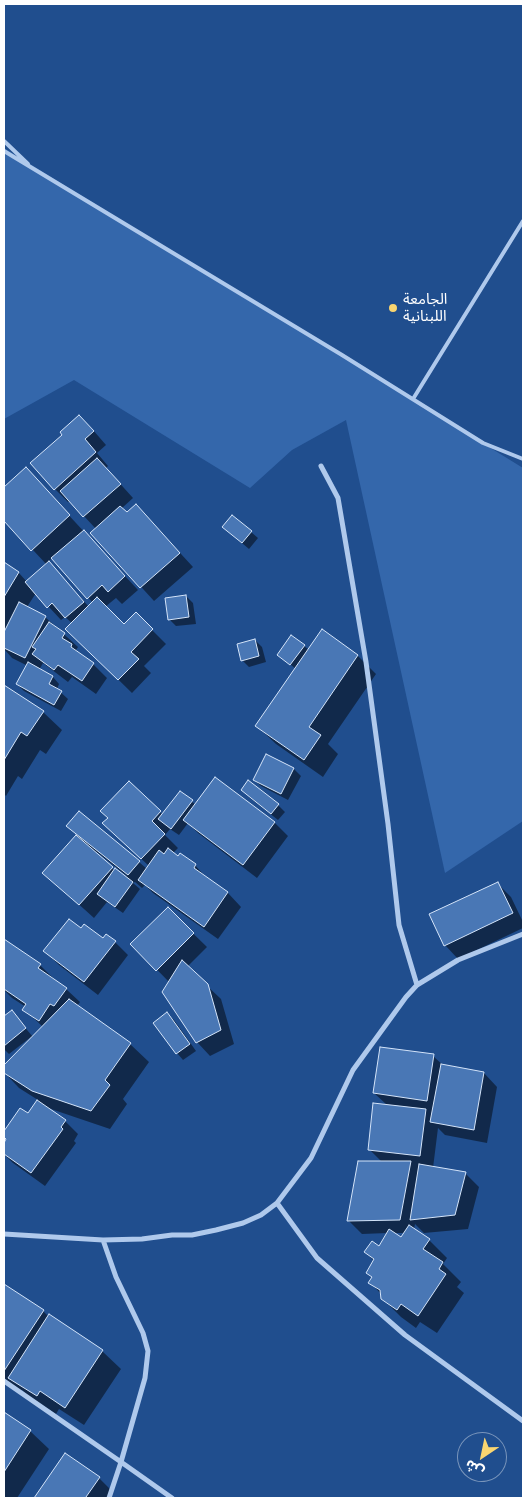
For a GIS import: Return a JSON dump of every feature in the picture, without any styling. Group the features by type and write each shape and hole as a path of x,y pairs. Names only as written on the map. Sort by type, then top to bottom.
{"street":[{"path":"321,466 338,498 367,671 388,824 398,925 417,985"},
{"path":"4,1234 103,1240 142,1239 172,1235 192,1235 243,1223 261,1215 277,1203 311,1158 354,1070 406,997 417,985 458,960 523,934"},
{"path":"277,1203 317,1258 405,1335 523,1420"},
{"path":"103,1240 116,1277 143,1333 148,1351 145,1378 122,1462 109,1498"},
{"path":"4,1381 172,1498"}],"lane":[{"path":"4,141 35,171"},
{"path":"4,151 483,443 523,459"},
{"path":"413,399 523,221"}],"shaded area":[{"path":"4,148 523,468 523,821 445,873 346,420 292,450 250,488 74,380 4,419"}],"building":[{"path":"79,415 94,431 85,439 96,452 54,490 30,463 62,435 60,432"},
{"path":"97,458 121,484 83,517 60,491"},
{"path":"26,467 70,515 31,551 4,521 4,487"},
{"path":"136,504 180,553 140,588 90,533 120,506 127,512"},
{"path":"232,515 252,531 242,543 222,527"},
{"path":"84,530 125,576 108,592 102,585 87,599 51,558"},
{"path":"49,561 84,602 65,618 52,603 47,608 25,582"},
{"path":"4,562 19,572 4,597"},
{"path":"186,595 189,617 168,620 165,598"},
{"path":"97,597 124,624 136,612 153,629 131,652 139,659 118,680 65,629"},
{"path":"19,602 46,616 25,658 4,648 4,632"},
{"path":"49,622 65,633 62,638 72,644 71,647 94,663 82,681 58,665 54,670 32,654 36,649 32,647"},
{"path":"322,629 358,655 309,727 321,735 304,760 255,726"},
{"path":"291,635 305,645 290,665 277,655"},
{"path":"255,639 259,656 241,661 237,644"},
{"path":"28,662 53,676 49,684 62,691 54,705 16,684"},
{"path":"4,685 44,711 27,736 21,732 4,760"},
{"path":"266,754 294,768 281,794 253,780"},
{"path":"215,777 275,822 243,865 183,820"},
{"path":"248,780 279,804 271,814 241,790"},
{"path":"129,781 161,811 152,821 165,834 141,859 102,823 108,818 100,811"},
{"path":"180,791 193,800 171,829 158,819"},
{"path":"79,811 140,861 128,875 66,826"},
{"path":"76,835 113,867 79,905 42,873"},
{"path":"168,848 178,856 180,853 196,864 194,868 228,892 204,927 138,880 159,850 164,854"},
{"path":"115,868 133,882 115,907 97,894"},
{"path":"498,882 513,913 444,946 429,914"},
{"path":"168,907 194,933 156,971 130,944"},
{"path":"69,919 81,928 84,924 103,938 106,934 116,941 84,982 43,951"},
{"path":"4,939 41,964 38,968 67,988 54,1006 50,1004 39,1021 22,1010 26,1004 4,989"},
{"path":"182,960 208,984 221,1030 196,1043 162,992"},
{"path":"69,999 131,1043 105,1080 110,1085 91,1111 32,1091 4,1073 4,1065"},
{"path":"12,1010 26,1028 4,1046 4,1016"},
{"path":"167,1012 190,1044 176,1054 153,1023"},
{"path":"380,1047 434,1054 427,1101 373,1093"},
{"path":"441,1064 484,1072 474,1130 430,1122"},
{"path":"37,1100 66,1120 61,1127 63,1129 31,1173 4,1154 6,1139 4,1131 20,1108 28,1113"},
{"path":"373,1103 426,1109 420,1156 368,1150"},
{"path":"358,1161 411,1161 400,1220 347,1221"},
{"path":"419,1164 466,1172 455,1215 410,1220"},
{"path":"409,1225 430,1239 423,1249 443,1262 439,1269 446,1274 418,1316 401,1304 397,1310 381,1299 380,1290 368,1283 372,1277 366,1273 374,1259 364,1252 372,1241 379,1246 389,1229 401,1237"},
{"path":"4,1284 44,1310 4,1371"},
{"path":"49,1314 103,1350 65,1408 40,1391 37,1396 8,1378"},
{"path":"4,1412 31,1430 4,1472"},
{"path":"65,1453 100,1477 86,1497 88,1498 34,1498"}],"place":[{"name":"الجامعة اللبنانية","path":"393,308"}]}
